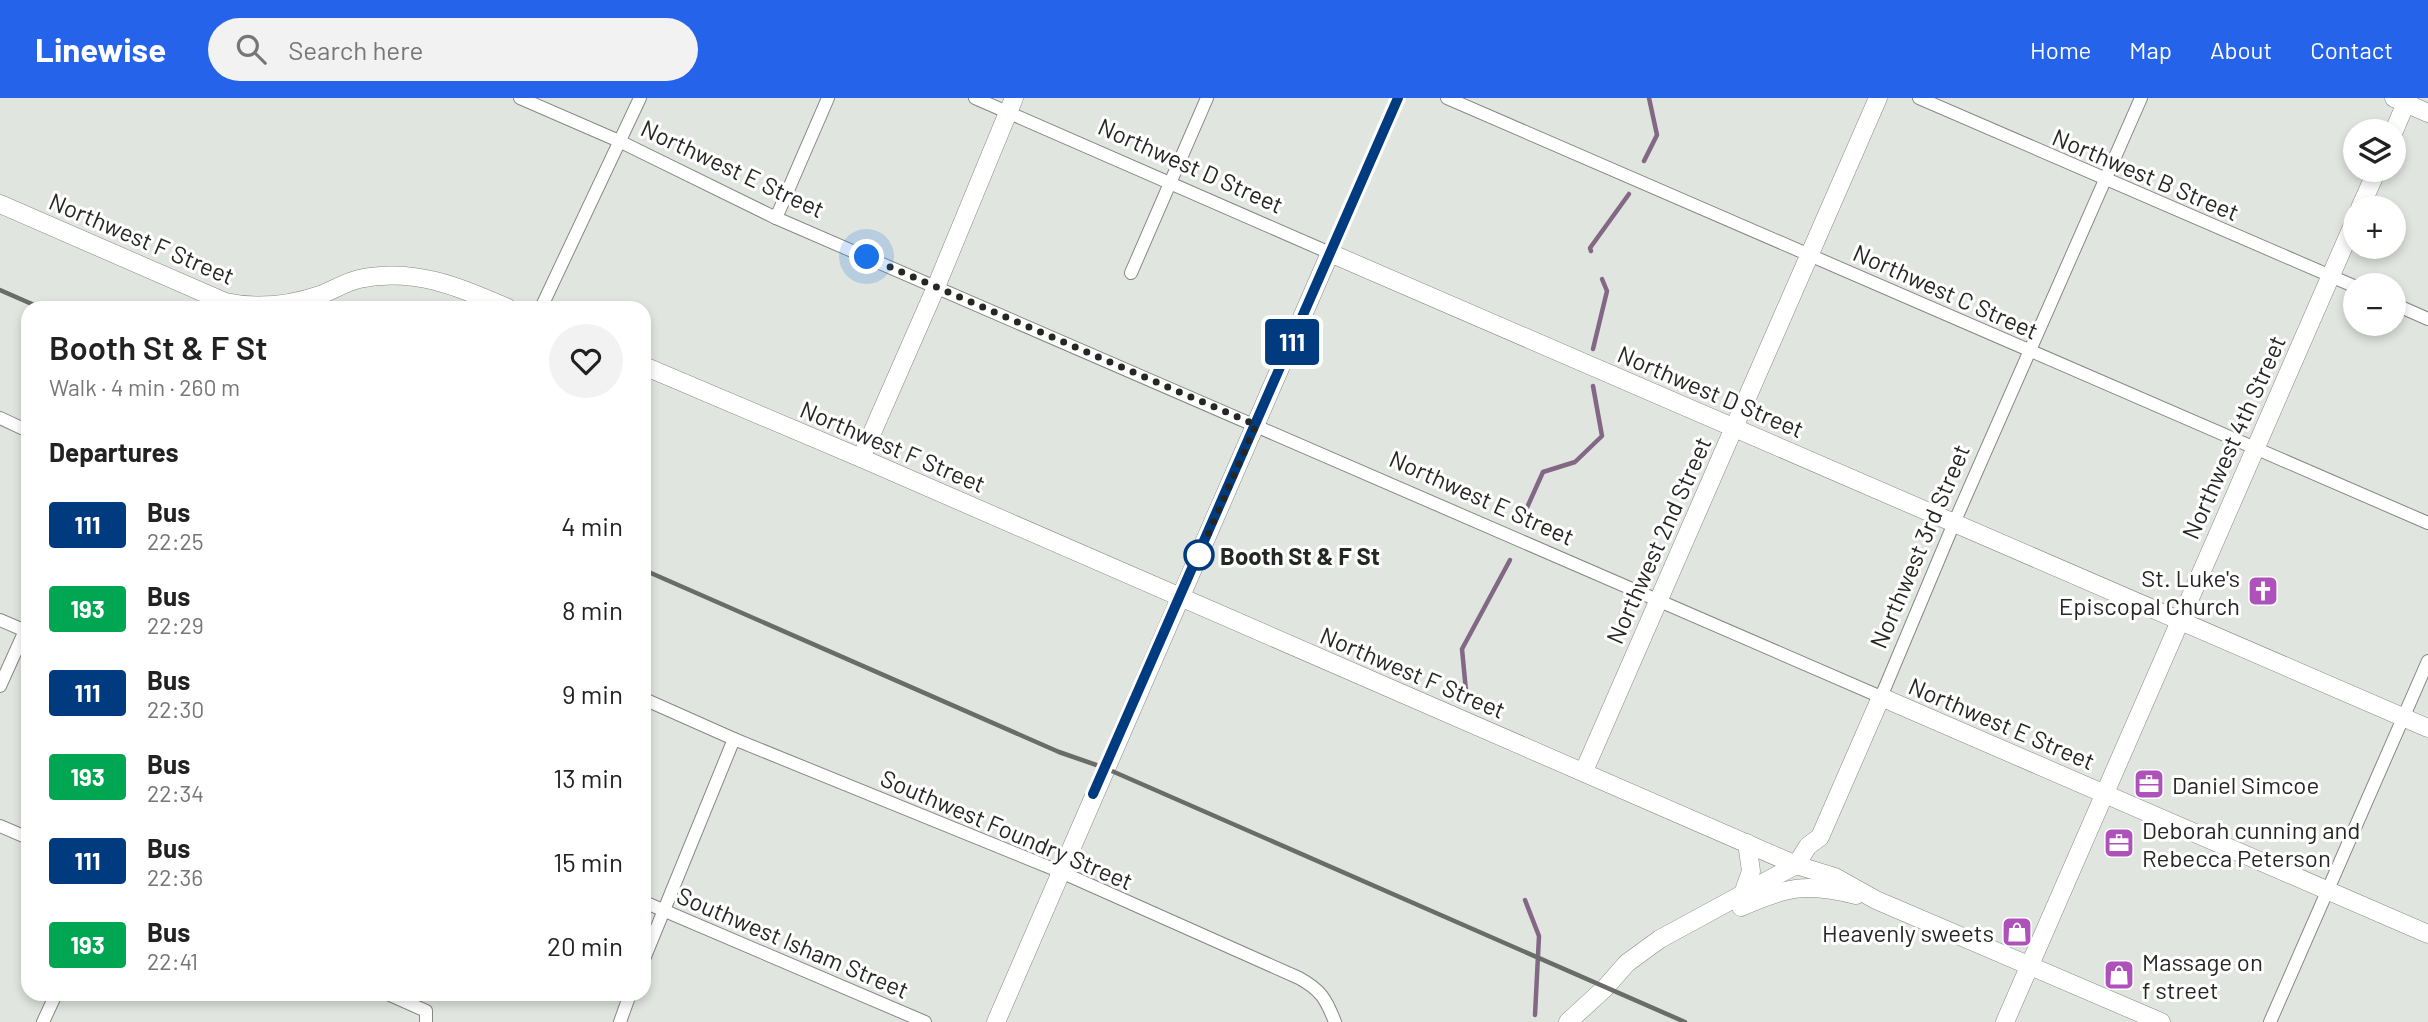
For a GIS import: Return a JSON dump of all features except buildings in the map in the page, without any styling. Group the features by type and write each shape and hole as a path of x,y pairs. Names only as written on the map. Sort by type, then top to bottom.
{"street":[{"name":"Northwest E Street","path":"520,98 620,141 776,218 2428,934"},
{"path":"544,301 640,98"},
{"path":"776,218 828,98"},
{"name":"Northwest D Street","path":"975,98 1011,105 1170,182 1330,253 2428,728"},
{"path":"1130,273 1207,98"},
{"path":"996,1022 1398,98"},
{"name":"Northwest C Street","path":"1447,98 2428,523"},
{"name":"Northwest 2nd Street","path":"1584,771 1878,98"},
{"name":"Northwest B Street","path":"1919,98 2343,282"},
{"name":"Northwest 3rd Street","path":"1568,1022 1605,988 1627,963 1660,939 1796,865 1808,846 1820,837 1954,523 2141,98"},
{"path":"2397,119 2403,100 2428,113"},
{"path":"861,458 936,287 1011,105"},
{"name":"Northwest F Street","path":"0,204 223,301"},
{"name":"Northwest 4th Street","path":"2005,1022 2343,247"},
{"name":"Northwest F Street","path":"301,301 357,279 395,275 431,278 492,301"},
{"path":"2406,309 2428,318"},
{"name":"Northwest F Street","path":"651,369 1796,865 1827,873 1875,900 2161,1022"},
{"path":"0,418 21,428"},
{"path":"0,620 21,627"},
{"path":"0,686 21,642"},
{"path":"2270,1022 2428,661"},
{"name":"Southwest Foundry Street","path":"651,702 734,739 1062,872 1299,978 1317,988 1328,1004 1335,1022"},
{"path":"651,941 734,739"},
{"path":"0,826 21,835"},
{"path":"1820,837 1827,873"},
{"path":"1743,894 1751,871 1747,843"},
{"name":"Northwest 3rd Street","path":"1660,939 1786,889 1826,888 1875,900"},
{"name":"Southwest Isham Street","path":"651,905 925,1021"},
{"path":"43,1022 53,1001"},
{"path":"404,1001 426,1011 426,1022"},
{"path":"620,1022 628,1001"}],"waterway":[{"path":"1644,161 1657,135 1649,98"},
{"path":"1591,251 1590,248 1629,194"},
{"path":"1593,349 1607,291 1602,279"},
{"path":"1521,521 1543,472 1575,462 1602,436 1593,386"},
{"path":"1466,691 1462,649 1510,560"},
{"path":"1525,900 1539,936 1535,1015"}],"railway":[{"path":"0,290 25,301"},
{"path":"651,573 1685,1022"}],"bus line":[{"name":"111","path":"1093,794 1398,98"}],"place":[{"name":"Booth St & F St","path":"1199,555"},
{"name":"St. Luke's Episcopal Church","path":"2263,591"},
{"name":"Daniel Simcoe","path":"2149,784"},
{"name":"Deborah cunning and Rebecca Peterson","path":"2119,843"},
{"name":"Heavenly sweets","path":"2017,932"},
{"name":"Massage on f street","path":"2119,975"}],"route":[{"path":"867,257 1256,425 1199,555"}]}
